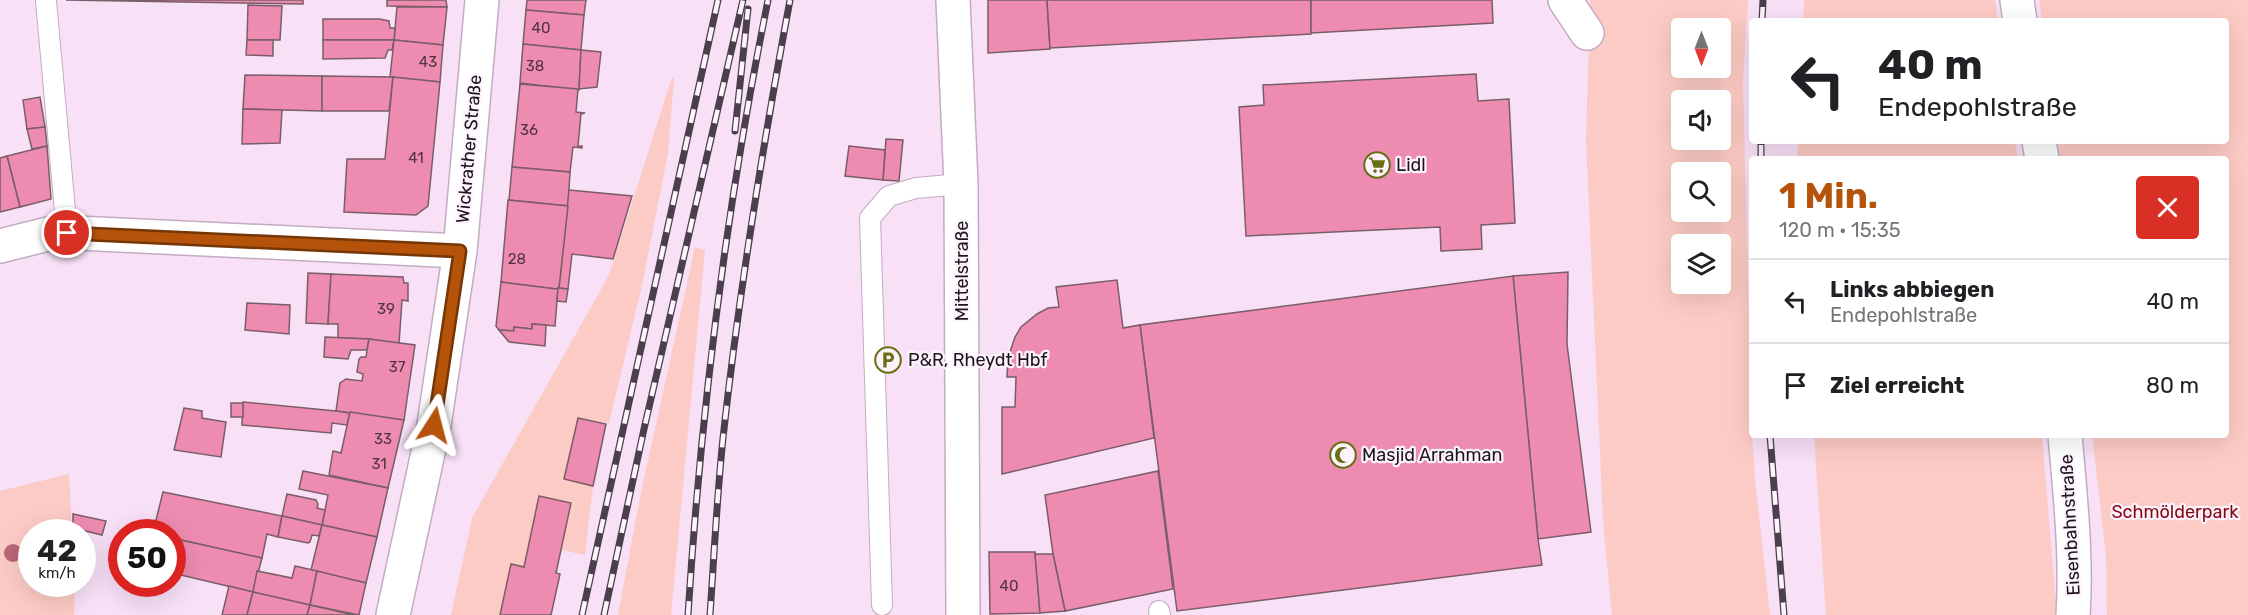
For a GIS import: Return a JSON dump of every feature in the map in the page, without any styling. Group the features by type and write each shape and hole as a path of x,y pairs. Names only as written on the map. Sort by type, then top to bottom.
{"street":[{"name":"Wickrather Straße","path":"393,615 434,425 460,251 482,0"},
{"name":"Mittelstraße","path":"953,0 961,184 963,615"},
{"path":"1565,0 1587,33"},
{"path":"2017,0 2020,18"},
{"path":"0,246 56,232 460,251"},
{"name":"Eisenbahnstraße","path":"2065,438 2072,525 2073,615"}],"lane":[{"path":"46,1 67,233"},
{"path":"882,605 870,218 890,196 916,188 961,184"}],"green space":[{"path":"1590,0 1748,0 1743,81 1749,317 1749,438 1752,438 1770,615 1612,615 1603,521 1586,140"},
{"path":"1804,0 1995,0 1998,18 1803,18"},
{"name":"Schmölderpark","path":"2039,0 2248,0 2248,615 2107,615 2106,555 2092,438 2229,438 2229,156 2060,156 2058,144 2229,144 2229,18 2042,18"},
{"path":"672,77 674,78 668,154 641,290 609,423 578,418 564,479 593,486 585,555 561,550 571,503 539,496 524,567 511,564 500,615 451,615 472,518 609,275"},
{"path":"1798,144 2016,144 2018,156 1797,156"},
{"path":"695,247 705,250 671,615 618,615 640,497"},
{"path":"1814,438 2042,438 2055,615 1826,615"},
{"path":"69,474 71,519 18,519 18,597 75,597 74,615 0,615 0,491"}],"building":[{"path":"66,0 303,0 303,4"},
{"path":"387,0 446,0 447,7 387,6"},
{"path":"527,0 586,0 584,15 526,10"},
{"path":"988,0 1047,0 1050,49 988,53"},
{"path":"1047,0 1311,0 1311,34 1050,48"},
{"path":"1311,0 1492,0 1493,23 1311,33"},
{"path":"248,5 282,6 280,40 247,40"},
{"path":"397,7 447,7 443,45 394,40"},
{"path":"526,10 584,15 581,50 523,44"},
{"path":"323,19 389,21 390,28 395,28 394,40 323,40"},
{"path":"247,40 273,40 273,56 246,55"},
{"path":"323,40 394,40 392,50 388,50 385,58 323,59"},
{"path":"394,40 443,45 440,82 390,77"},
{"path":"523,44 581,50 579,90 520,83"},
{"path":"581,50 601,52 597,87 579,89"},
{"name":"Lidl","path":"1476,74 1478,101 1509,99 1515,223 1481,225 1482,249 1441,251 1440,227 1246,236 1239,107 1264,105 1263,85"},
{"path":"245,75 322,76 322,111 243,109"},
{"path":"322,76 393,77 389,111 322,111"},
{"path":"393,77 440,82 428,206 416,215 344,212 347,159 385,159"},
{"path":"520,84 578,89 576,112 585,113 581,114 578,146 582,148 573,147 570,172 512,167"},
{"path":"40,97 45,127 27,129 23,100"},
{"path":"243,109 282,110 280,143 242,144"},
{"path":"45,127 47,146 32,149 27,129"},
{"path":"886,139 903,140 899,181 883,180"},
{"path":"47,146 51,199 20,207 7,156"},
{"path":"849,146 885,150 883,180 845,176"},
{"path":"7,156 20,207 0,212 0,158"},
{"path":"512,167 570,172 568,206 509,200"},
{"path":"569,190 632,196 613,259 572,254 568,289 559,288"},
{"path":"508,200 568,206 559,288 501,282"},
{"path":"1568,272 1567,344 1591,532 1538,539 1513,276"},
{"path":"308,273 331,274 328,324 306,323"},
{"path":"331,274 403,277 404,283 408,283 408,301 402,300 399,344 369,339 338,338 338,324 328,324"},
{"name":"Masjid Arrahman","path":"1513,276 1542,565 1177,611 1140,325"},
{"path":"1117,280 1123,328 1140,325 1154,438 1002,474 1002,407 1015,407 1016,377 1007,377 1008,358 1015,337 1021,327 1037,314 1048,308 1059,307 1056,287"},
{"path":"501,282 558,288 555,326 532,324 532,329 514,327 514,331 499,330 496,326"},
{"path":"558,288 568,289 566,302 557,301"},
{"path":"247,303 290,305 289,334 245,330"},
{"path":"532,324 546,325 545,346 509,342 499,330 514,331 514,327 532,329"},
{"path":"325,337 369,339 367,350 351,350 348,359 324,357"},
{"path":"369,339 415,345 404,420 336,411 340,383 346,379 362,381 363,374 357,372 359,359 366,357"},
{"path":"243,402 350,413 347,425 332,423 331,433 242,425"},
{"path":"231,403 243,403 243,417 231,417"},
{"path":"184,408 202,411 202,418 226,422 221,457 174,450"},
{"path":"350,412 404,420 388,488 329,475 333,451 341,453"},
{"path":"578,418 606,424 593,486 564,479"},
{"path":"303,471 388,488 377,537 322,525 328,495 299,489"},
{"path":"1158,471 1173,589 1065,611 1053,554 1045,495"},
{"path":"163,492 282,516 278,537 267,534 262,558 186,541 186,519 156,519"},
{"path":"287,494 316,500 317,508 325,510 322,525 282,516"},
{"path":"539,496 571,503 556,573 560,574 551,615 500,615 511,564 524,567"},
{"path":"73,514 106,521 102,535 96,534 96,519 73,519"},
{"path":"282,516 322,525 319,536 312,535 308,543 278,537"},
{"path":"322,525 377,537 366,583 311,570"},
{"path":"186,541 262,558 253,592 186,576"},
{"path":"989,552 1035,552 1040,613 990,614"},
{"path":"1035,554 1053,554 1065,611 1040,613"},
{"path":"295,566 317,571 310,605 253,592 257,571 292,578"},
{"path":"317,571 366,583 359,615 310,605"},
{"path":"229,586 253,592 247,615 222,615"},
{"path":"253,592 310,605 307,615 247,615"},
{"path":"310,605 354,615 307,615"}],"railway":[{"path":"582,615 718,0"},
{"path":"604,615 644,429 743,0"},
{"path":"688,615 700,460 728,229 768,0"},
{"path":"710,615 717,504 736,328 761,164 790,0"},
{"path":"1762,18 1763,0"},
{"path":"735,131 748,9"},
{"path":"1761,144 1761,156"},
{"path":"1770,438 1784,615"}],"place":[{"name":"Lidl","path":"1377,165"},
{"name":"P&R, Rheydt Hbf","path":"888,360"},
{"name":"Masjid Arrahman","path":"1343,455"}],"route":[{"path":"67,233 460,251 434,425"}]}
